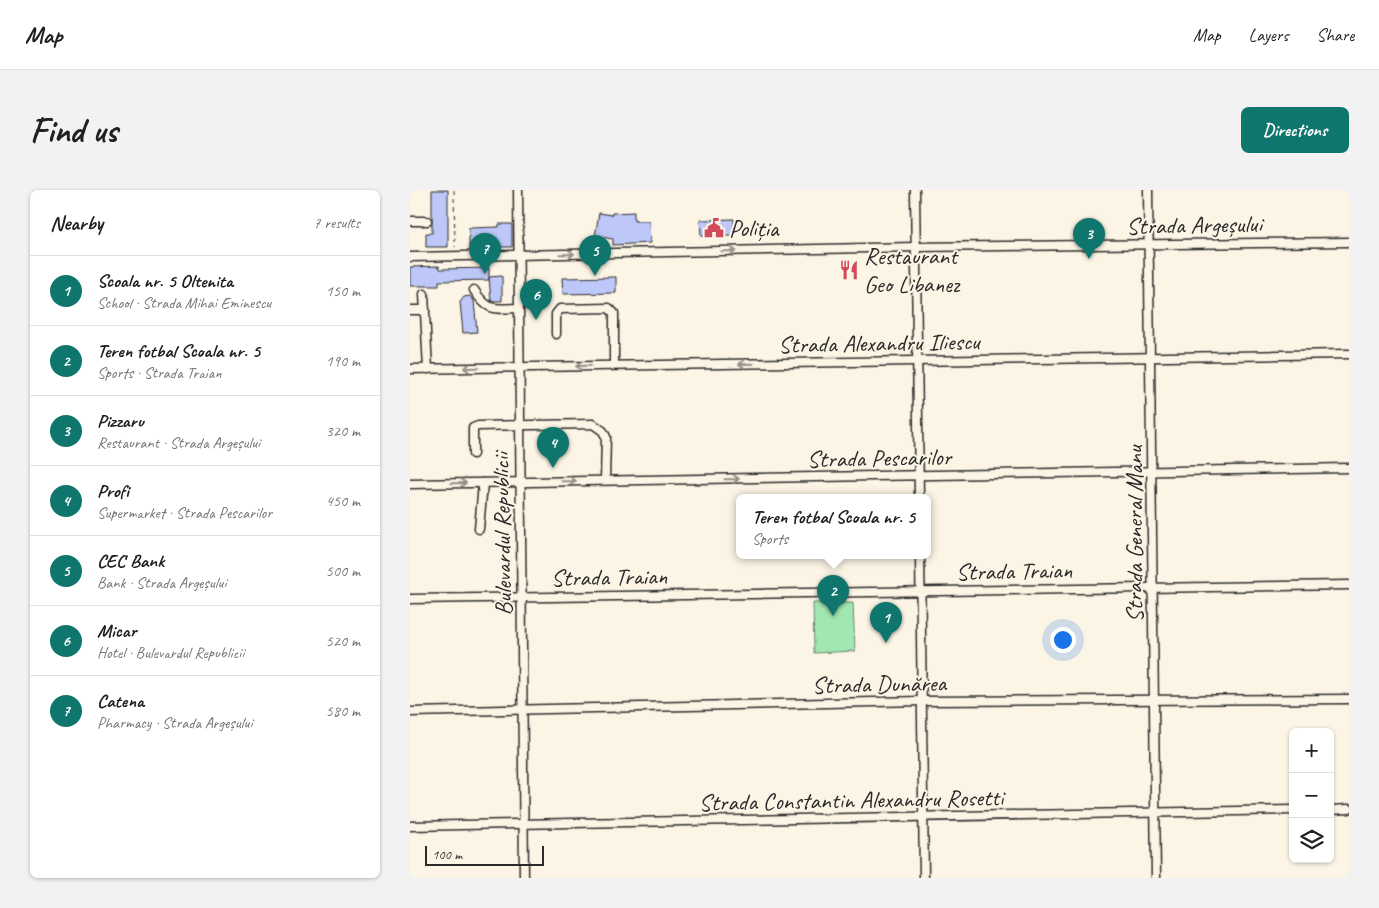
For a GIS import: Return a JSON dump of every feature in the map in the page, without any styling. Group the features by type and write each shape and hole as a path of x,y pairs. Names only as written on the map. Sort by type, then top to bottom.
{"street":[{"name":"Bulevardul Republicii","path":"518,190 524,878"},
{"path":"915,190 919,494"},
{"name":"Strada General Manu","path":"1148,190 1152,358 1156,878"},
{"path":"410,221 427,221"},
{"name":"Strada Argeșului","path":"410,257 916,247 1349,242"},
{"path":"474,290 483,303 491,309 519,308"},
{"path":"424,294 428,368"},
{"path":"556,334 556,314 560,309 609,308 614,313 614,365"},
{"path":"410,310 425,310"},
{"name":"Strada Alexandru Iliescu","path":"410,369 1349,354"},
{"path":"473,454 473,428 593,424 598,426 606,436 605,480"},
{"name":"Strada Pescarilor","path":"410,484 919,477 1349,468"},
{"path":"478,529 483,482"},
{"path":"920,559 924,878"},
{"name":"Strada Traian","path":"410,599 1349,585"},
{"name":"Strada Dunărea","path":"410,712 922,702 1349,700"},
{"path":"1334,810 1349,809"},
{"name":"Strada Constantin Alexandru Rosetti","path":"410,826 1289,810"}],"path":[{"path":"454,190 455,256"}],"green space":[{"path":"813,603 853,603 855,651 814,653"}],"building":[{"path":"432,190 448,190 448,247 426,247 426,233 432,233"},
{"path":"634,212 634,221 649,221 650,243 613,245 613,239 595,236 599,213 612,215 612,213"},
{"path":"734,219 734,236 701,236 700,220"},
{"path":"499,224 512,224 512,247 469,247 469,228 499,227"},
{"path":"439,266 440,269 489,268 489,280 439,281 439,286 410,286 410,267"},
{"path":"502,276 502,301 491,301 489,277"},
{"path":"616,277 616,293 563,294 562,278"},
{"path":"470,296 474,301 477,332 463,333 460,302 464,297"}],"place":[{"name":"Poliția","path":"714,228"},
{"name":"Pizzaru","path":"1089,259"},
{"name":"Restaurant Geo Libanez","path":"849,270"},
{"name":"Catena","path":"485,274"},
{"name":"CEC Bank","path":"595,276"},
{"name":"Micar","path":"536,320"},
{"name":"Profi","path":"553,468"},
{"name":"Teren fotbal Scoala nr. 5","path":"833,616"},
{"name":"Scoala nr. 5 Oltenita","path":"886,643"}]}
